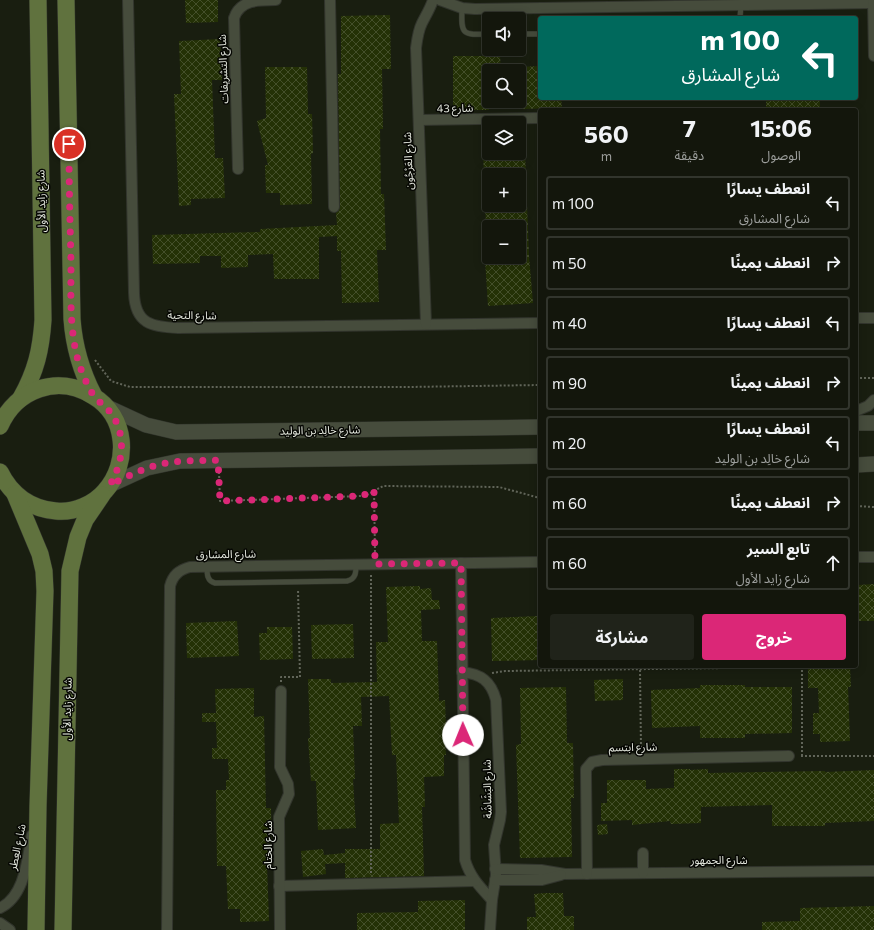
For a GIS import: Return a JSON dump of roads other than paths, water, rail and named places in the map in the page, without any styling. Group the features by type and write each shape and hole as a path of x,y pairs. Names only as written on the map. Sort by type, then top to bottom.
{"main road":[{"path":"66,0 73,335 79,362 87,382 100,401"},
{"name":"شارع زايد الأول","path":"0,426 4,416 34,373 41,347 43,320 38,1"},
{"path":"12,404 35,390 50,386 65,386 80,389 100,401"},
{"name":"شارع زايد الأول","path":"63,930 70,571 82,526 117,472 121,459 122,444 119,430 114,417 100,401"},
{"path":"6,483 28,503 42,509 58,512 74,510 89,504 106,490"},
{"path":"6,483 40,554 44,570 45,591 38,806 36,930"}],"street":[{"name":"شارع التحية","path":"128,0 134,294 135,307 142,320 158,326 178,328 538,322"},
{"name":"شارع التشريفات","path":"238,169 234,18 238,9 244,3 255,0 276,0"},
{"path":"330,0 334,207"},
{"name":"شارع العَرْجُون","path":"426,324 417,40 423,21 430,10 433,0"},
{"path":"440,0 462,8 475,9 873,2 874,56"},
{"name":"شارع 43","path":"419,120 538,118"},
{"path":"858,318 874,318"},
{"path":"858,410 868,406 874,400"},
{"name":"شارع خالِد بن الوليد","path":"100,401 146,425 176,432 538,427"},
{"path":"858,423 874,423"},
{"path":"106,490 147,468 180,461 538,456"},
{"path":"858,465 874,464"},
{"path":"858,557 874,557"},
{"name":"شارع المشارق","path":"167,930 170,586 176,573 182,569 190,567 538,562"},
{"name":"شارع البَشَاشَة","path":"461,563 465,860 470,874 492,900"},
{"name":"شارع البَشَاشَة","path":"462,672 480,676 490,686 496,700 501,812 494,845 495,880 490,930"},
{"name":"شارع الختام","path":"280,930 279,817 289,794 288,784 280,767 281,691"},
{"name":"شارع ابتسم","path":"587,874 586,769 592,762 597,760 789,756"},
{"name":"شارع العِطر","path":"0,908 7,905 20,887 38,806"},
{"path":"643,853 643,873"},
{"name":"شارع الجمهور","path":"495,869 541,870 565,874 874,871"},
{"name":"شارع الجمهور","path":"495,880 542,880 565,874"},
{"path":"279,886 475,881"},
{"path":"0,922 10,930"}],"lane":[{"path":"740,16 741,5"},
{"path":"462,8 462,26 464,31 470,34 482,34"},
{"path":"526,34 538,34"},
{"path":"207,567 208,578 215,583 298,582 350,580 353,579 356,574 356,564"}]}
